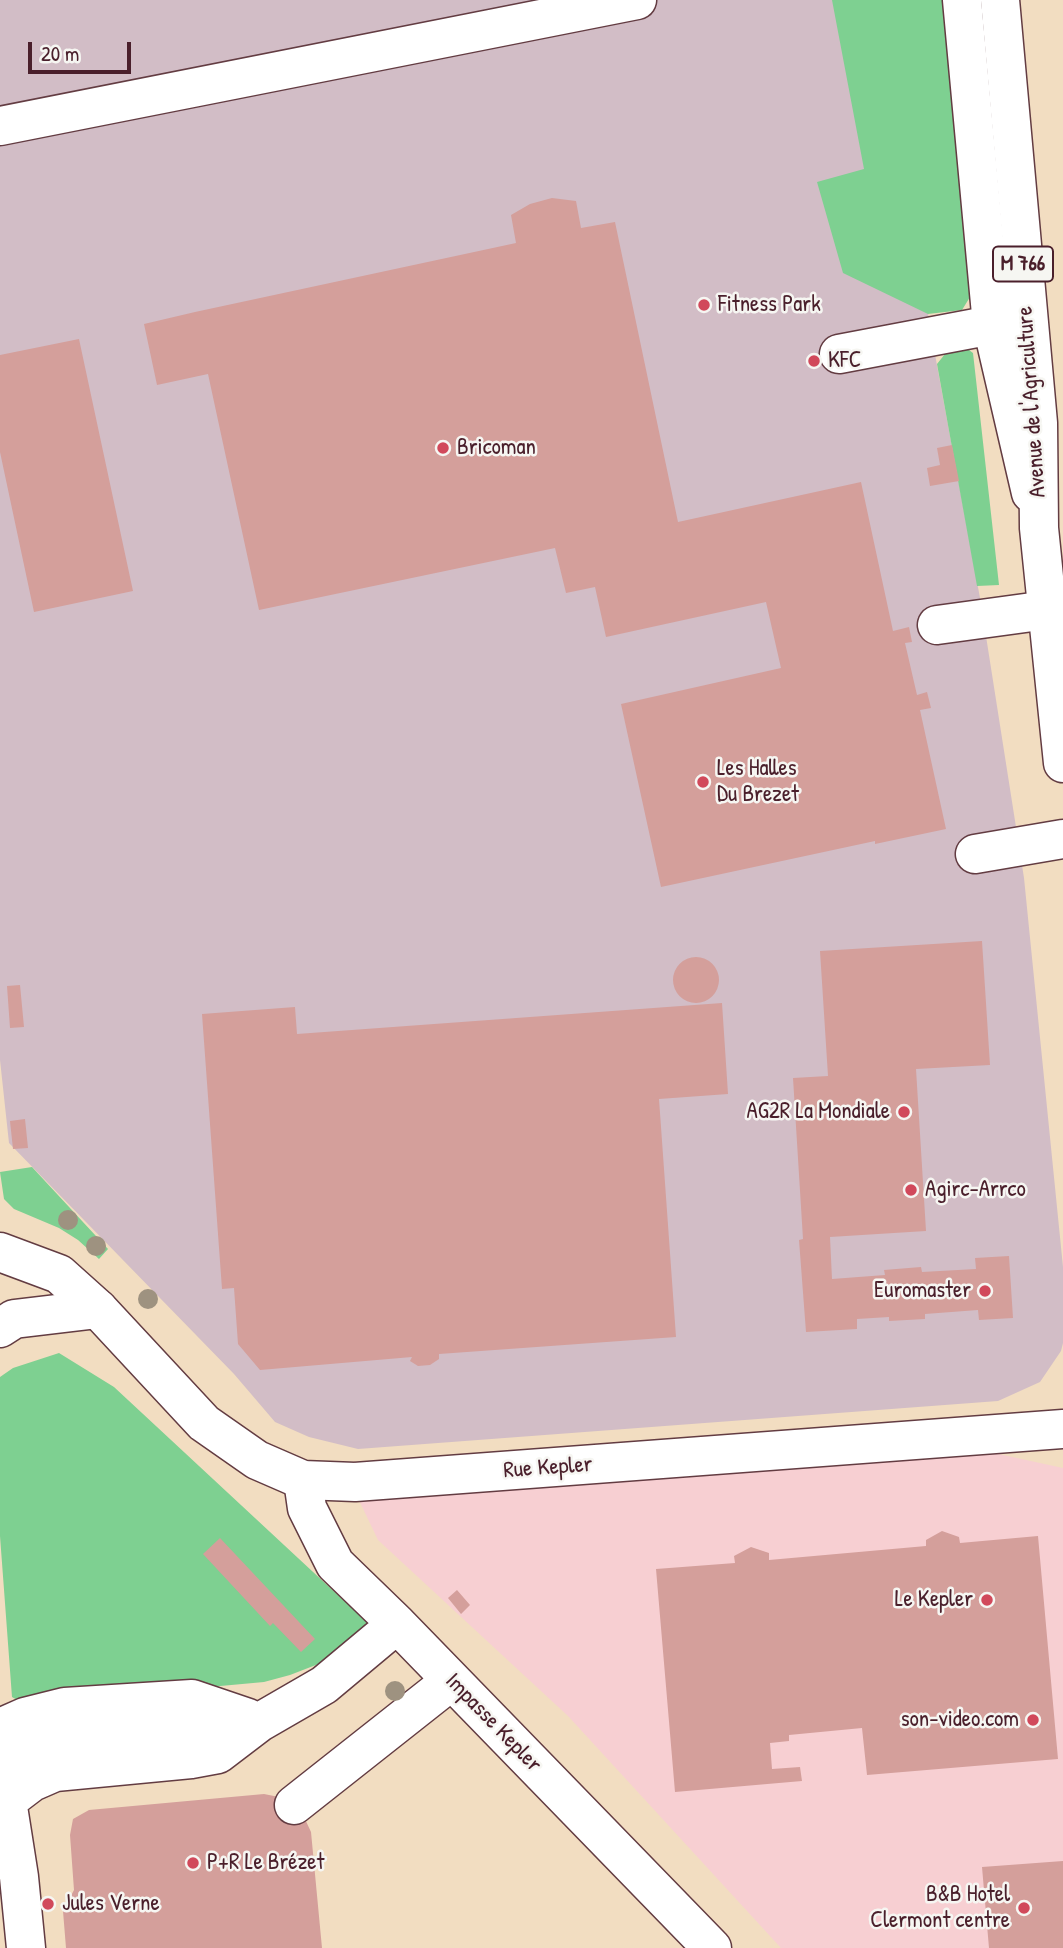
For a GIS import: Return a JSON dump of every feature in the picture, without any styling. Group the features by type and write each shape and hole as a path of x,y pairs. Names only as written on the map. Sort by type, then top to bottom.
{"main road":[{"path":"0,126 637,0"},
{"path":"839,354 1010,323 962,0"},
{"name":"Avenue de l'Agriculture","path":"1000,0 1013,141 1010,323 1038,423 1040,528 1063,763"},
{"path":"937,625 1047,610"},
{"path":"975,854 1063,839"},
{"name":"Rue Kepler","path":"0,1252 59,1274 98,1309 204,1423 257,1460 303,1480 368,1481 1063,1429"},
{"path":"0,1328 14,1319 98,1309"},
{"name":"Impasse Kepler","path":"303,1480 307,1508 335,1564 397,1623 712,1948"},
{"path":"7,1801 32,1783 55,1772 218,1754 260,1722 324,1685 397,1623"},
{"path":"294,1805 452,1681"},
{"path":"26,1948 1,1744 260,1722"}],"shaded area":[{"path":"0,0 876,0 934,349 980,598 1024,878 1063,1267 1063,1343 1061,1351 1040,1382 998,1401 358,1449 309,1437 275,1422 234,1374 9,1143 0,1060"},
{"path":"994,1453 1063,1468 1063,1948 781,1948 568,1716 378,1540 356,1494"}],"green space":[{"path":"832,0 944,0 970,297 962,310 928,314 843,273 817,182 864,169"},
{"path":"961,344 973,353 999,585 977,586 937,364 949,349"},
{"path":"32,1167 108,1249 99,1259 78,1240 59,1228 14,1209 4,1199 0,1172"},
{"path":"59,1353 114,1387 369,1624 321,1663 264,1682 24,1704 12,1697 0,1536 0,1377 13,1368"}],"building":[{"path":"552,198 576,201 581,228 615,222 678,522 861,482 893,631 909,627 912,642 905,643 917,695 927,692 931,708 920,710 946,829 875,844 875,841 661,887 621,704 781,668 766,602 606,637 595,587 566,593 555,548 259,610 208,374 157,385 144,324 516,243 511,215 530,204"},
{"path":"79,339 133,591 34,612 0,452 0,355"},
{"path":"952,445 959,481 930,486 927,468 940,465 937,448"},
{"path":"982,941 990,1065 916,1069 926,1231 830,1237 832,1279 885,1275 884,1270 921,1267 922,1272 976,1269 975,1258 1009,1256 1013,1318 979,1320 978,1310 925,1314 925,1319 857,1319 857,1329 806,1332 799,1240 803,1239 793,1078 828,1076 820,951"},
{"path":"696,957 713,963 719,980 713,997 696,1003 679,997 673,980 679,963"},
{"path":"20,985 24,1027 10,1028 7,986"},
{"path":"722,1003 728,1094 659,1099 676,1337 439,1354 439,1359 430,1365 418,1366 410,1361 412,1357 260,1370 238,1344 234,1288 222,1289 202,1014 295,1007 297,1034"},
{"path":"25,1119 28,1148 13,1149 10,1121"},
{"path":"942,1531 959,1537 960,1543 1038,1536 1058,1759 867,1775 862,1728 789,1735 789,1741 770,1743 772,1769 800,1767 802,1781 675,1792 656,1569 735,1563 734,1556 751,1547 769,1553 769,1560 926,1546 926,1540"},
{"path":"220,1538 315,1639 301,1652 273,1623 270,1626 203,1554"},
{"path":"457,1590 470,1605 461,1614 448,1598"},
{"name":"P+R Le Brézet","path":"264,1794 279,1797 304,1817 311,1832 322,1948 66,1948 63,1911 74,1890 70,1835 73,1819 89,1810"},
{"name":"B&B Hotel Clermont centre","path":"1063,1861 1063,1948 989,1948 982,1867"}],"place":[{"name":"Fitness Park","path":"704,305"},
{"name":"KFC","path":"814,361"},
{"name":"Bricoman","path":"443,448"},
{"name":"Les Halles Du Brezet","path":"703,782"},
{"name":"AG2R La Mondiale","path":"904,1112"},
{"name":"Agirc-Arrco","path":"911,1190"},
{"name":"Euromaster","path":"985,1291"},
{"name":"Le Kepler","path":"987,1600"},
{"name":"son-video.com","path":"1033,1720"},
{"name":"P+R Le Brézet","path":"193,1863"},
{"name":"Jules Verne","path":"48,1904"},
{"name":"B&B Hotel Clermont centre","path":"1024,1908"}]}
